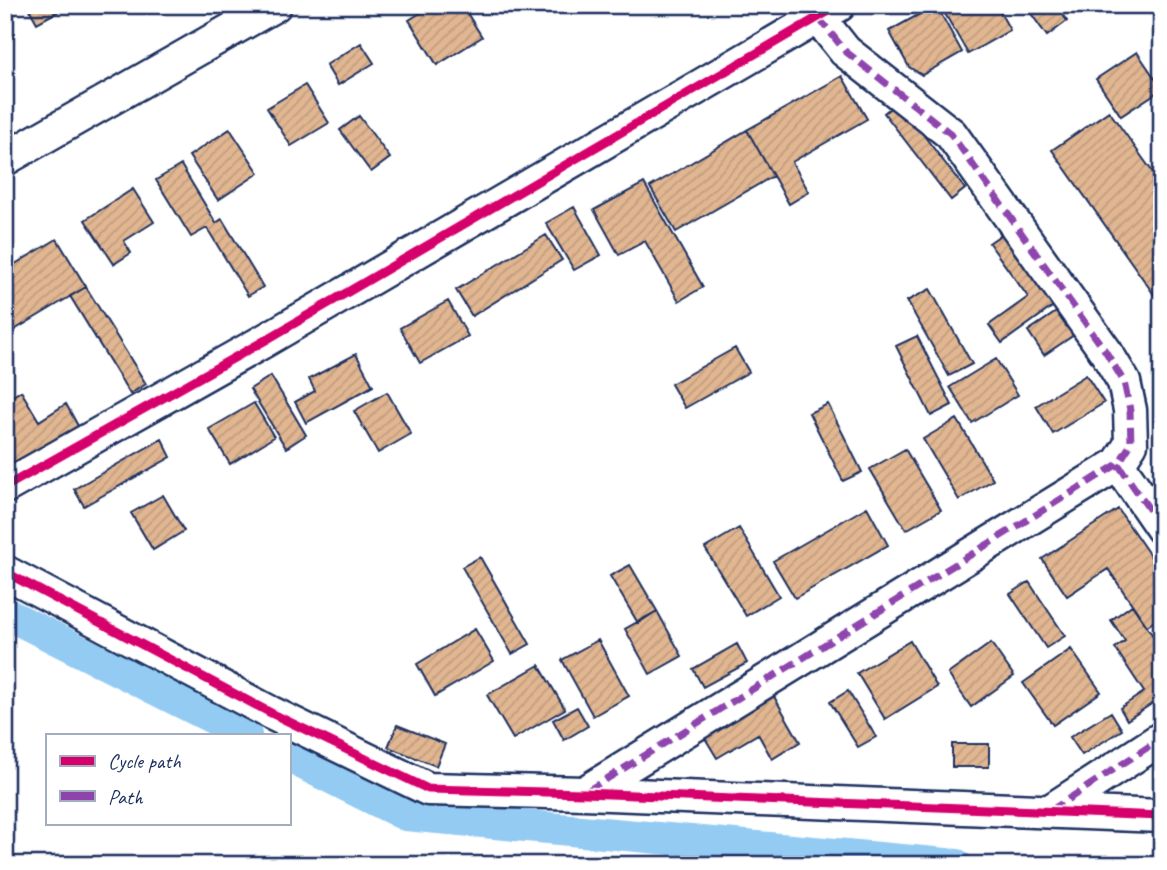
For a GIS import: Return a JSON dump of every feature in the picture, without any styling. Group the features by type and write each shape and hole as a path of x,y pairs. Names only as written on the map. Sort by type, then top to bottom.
{"street":[{"path":"5,159 275,5"},
{"path":"5,487 264,341 829,11 845,51 951,134 1106,352 1124,382 1130,410 1131,444 1118,464 584,793"},
{"path":"1118,464 1162,528"},
{"path":"5,572 271,713 428,789 1162,816"},
{"path":"1050,811 1162,738"}],"building":[{"path":"27,5 70,5 37,23"},
{"path":"433,5 462,5 482,37 437,65 409,20"},
{"path":"531,5 551,5 536,14"},
{"path":"936,5 962,52 922,75 909,67 889,31"},
{"path":"940,5 996,5 1010,30 968,54"},
{"path":"1025,5 1056,5 1067,21 1047,36"},
{"path":"361,43 374,63 338,85 326,65"},
{"path":"1137,52 1162,89 1121,116 1096,79"},
{"path":"842,76 867,119 792,162 809,192 789,204 747,130"},
{"path":"305,85 329,123 291,146 267,108"},
{"path":"898,102 965,189 951,200 884,113"},
{"path":"1109,111 1162,185 1162,292 1155,296 1052,150"},
{"path":"359,116 390,158 371,172 340,130"},
{"path":"230,129 259,173 218,200 189,156"},
{"path":"747,130 773,176 676,232 650,187"},
{"path":"181,165 216,223 222,219 263,287 248,296 207,228 191,237 156,180"},
{"path":"644,183 703,287 679,301 645,241 619,255 594,210"},
{"path":"133,189 154,222 124,241 131,253 114,264 85,220"},
{"path":"574,207 601,255 574,270 546,223"},
{"path":"1008,230 1059,302 1002,343 989,325 1028,297 989,243"},
{"path":"546,235 562,260 472,316 456,290"},
{"path":"57,239 86,287 6,335 5,270"},
{"path":"86,287 146,384 130,394 70,296"},
{"path":"930,289 972,364 949,376 907,301"},
{"path":"448,301 468,336 420,363 400,328"},
{"path":"1061,309 1077,333 1044,355 1028,331"},
{"path":"917,336 952,405 931,416 896,346"},
{"path":"735,348 749,372 685,408 671,384"},
{"path":"356,354 373,386 306,423 295,402 315,391 309,379"},
{"path":"996,359 1018,395 972,423 950,387"},
{"path":"1086,375 1104,403 1053,434 1036,406"},
{"path":"271,376 306,435 286,448 250,389"},
{"path":"21,391 39,421 66,404 78,426 13,465 5,453 5,401"},
{"path":"387,392 411,434 378,453 354,411"},
{"path":"254,403 274,437 230,464 209,429"},
{"path":"828,404 862,472 843,481 809,413"},
{"path":"957,419 993,480 959,500 923,439"},
{"path":"162,439 171,457 84,506 74,489"},
{"path":"905,449 941,510 906,530 870,469"},
{"path":"163,495 184,531 153,550 131,513"},
{"path":"867,507 888,545 795,598 773,561"},
{"path":"1118,509 1162,573 1162,616 1147,626 1108,569 1067,596 1042,559"},
{"path":"739,528 779,596 746,616 705,548"},
{"path":"480,557 530,644 512,654 462,567"},
{"path":"630,565 657,611 638,623 610,576"},
{"path":"1029,582 1065,636 1046,648 1010,594"},
{"path":"1132,605 1162,649 1162,697 1127,720 1120,708 1144,692 1115,648 1125,641 1111,620"},
{"path":"657,611 682,656 650,674 625,629"},
{"path":"475,629 494,661 435,696 417,664"},
{"path":"598,640 629,696 593,716 562,660"},
{"path":"910,641 937,687 885,719 857,673"},
{"path":"991,643 1014,676 971,707 948,674"},
{"path":"737,644 747,663 703,687 693,669"},
{"path":"1071,649 1101,692 1053,725 1023,683"},
{"path":"539,665 565,709 513,739 487,695"},
{"path":"848,691 876,737 858,747 830,702"},
{"path":"772,693 800,742 772,759 758,734 717,758 702,733"},
{"path":"577,707 588,726 564,740 553,720"},
{"path":"1111,712 1122,730 1082,755 1070,737"},
{"path":"397,725 445,744 436,766 388,747"},
{"path":"952,744 989,744 989,767 952,767"}],"waterway":[{"path":"5,613 244,734"},
{"path":"290,758 405,815 957,865"}],"marked path":[{"path":"818,17 845,51 951,134 1106,352 1124,382 1130,410 1131,444 1118,464 1162,528"},
{"path":"587,791 1118,464"},
{"path":"1050,811 1162,738"}],"cycle path":[{"path":"5,487 264,341 839,5"},
{"path":"5,572 271,713 428,789 1162,816"}]}
